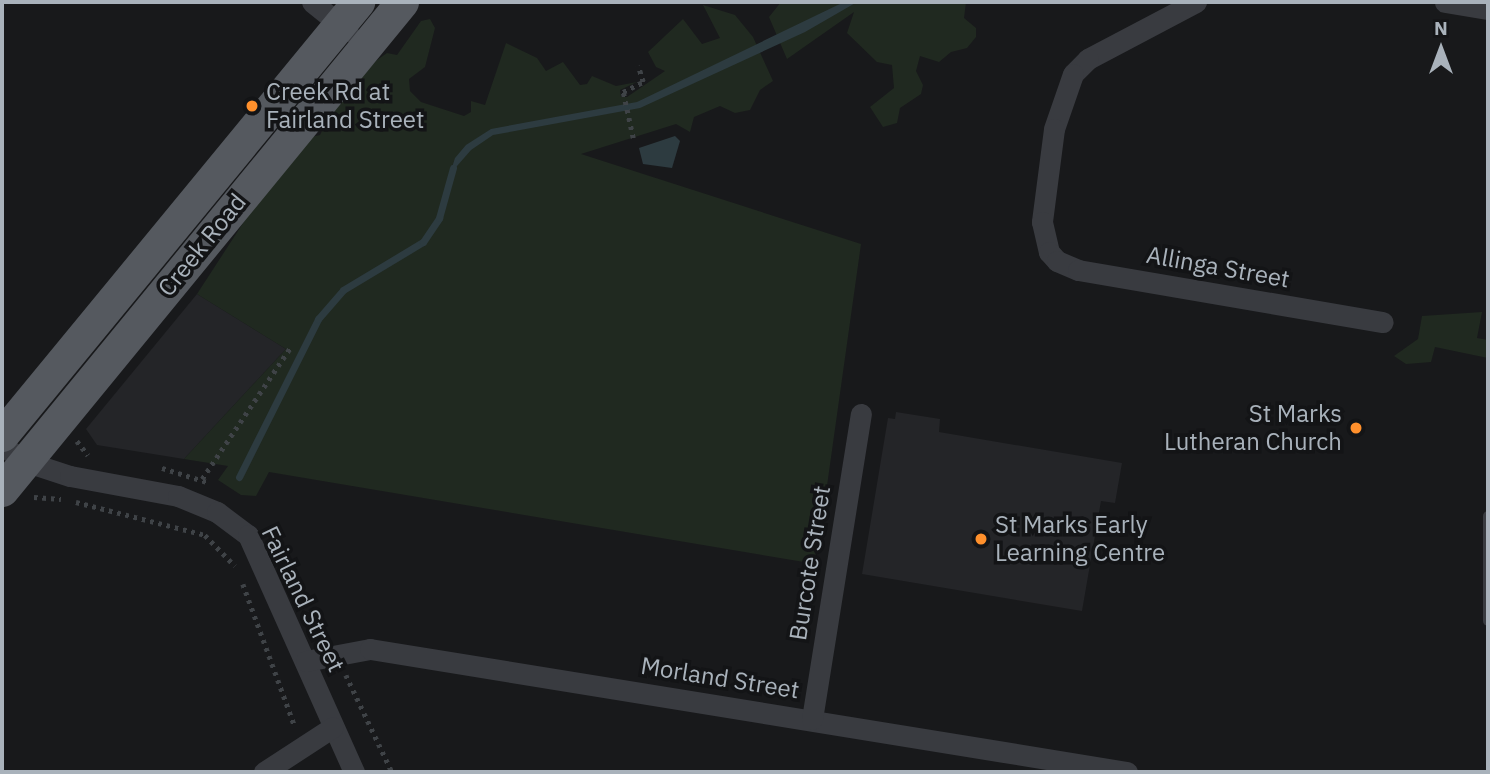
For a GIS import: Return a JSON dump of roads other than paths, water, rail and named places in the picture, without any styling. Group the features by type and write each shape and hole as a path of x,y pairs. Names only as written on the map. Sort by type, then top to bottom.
{"main road":[{"name":"Creek Road","path":"2,490 13,453 402,2"},
{"name":"Creek Road","path":"2,435 349,13"}],"street":[{"path":"312,2 349,13 366,45"},
{"name":"Allinga Street","path":"1196,2 1088,59 1073,74 1058,115 1044,209 1041,232 1049,252 1078,270 1383,323"},
{"path":"1445,2 1488,9"},
{"name":"Burcote Street","path":"812,719 861,414"},
{"name":"Fairland Street","path":"13,453 70,476 191,502 217,512 248,536 354,772"},
{"name":"Morland Street","path":"306,661 370,649 1127,772"},
{"path":"264,772 333,727"}],"lane":[{"path":"1488,516 1488,621"}],"waterway":[{"path":"239,477 318,319 343,290 423,242 439,218 453,168"}],"place":[{"name":"Creek Rd at Fairland Street","path":"252,106"},
{"name":"St Marks Lutheran Church","path":"1356,428"},
{"name":"St Marks Early Learning Centre","path":"981,539"}]}
